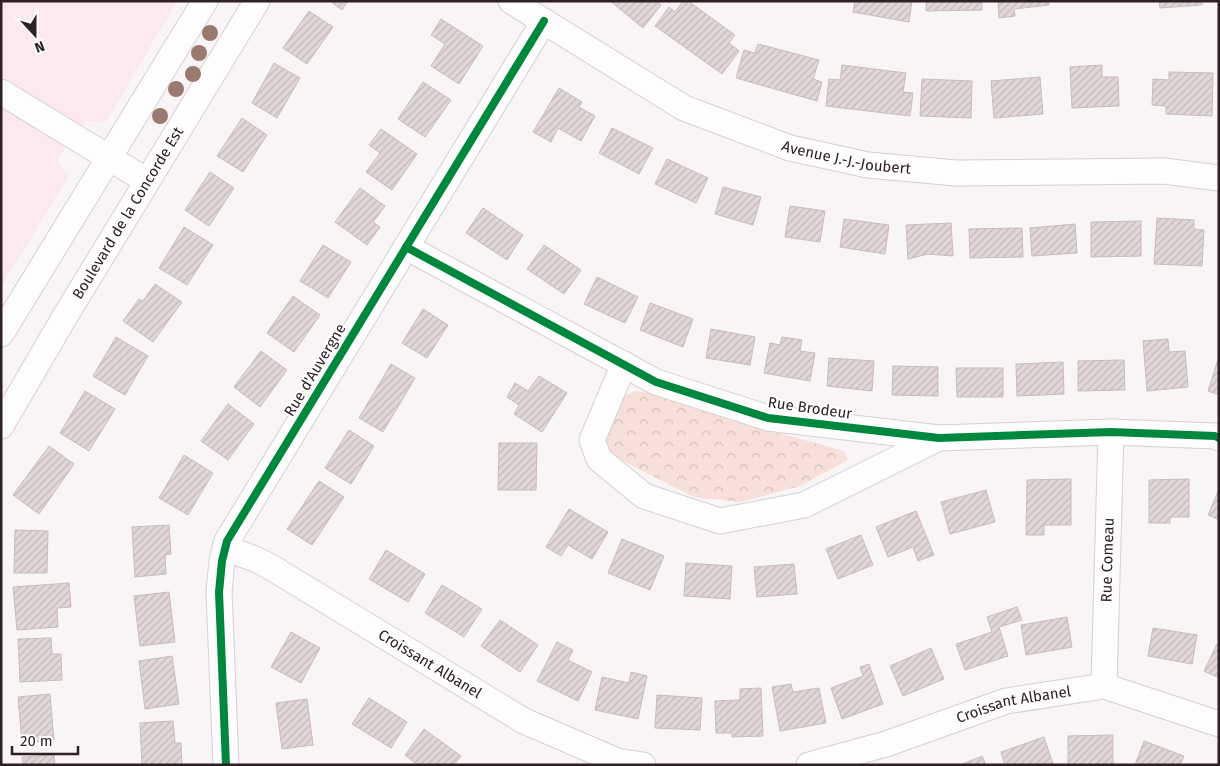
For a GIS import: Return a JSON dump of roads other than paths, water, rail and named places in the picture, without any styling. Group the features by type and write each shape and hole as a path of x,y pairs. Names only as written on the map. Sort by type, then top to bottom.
{"street":[{"path":"1,334 205,1"},
{"name":"Boulevard de la Concorde Est","path":"1,426 256,1"},
{"name":"Avenue J.-J.-Joubert","path":"511,1 684,108 790,148 868,166 956,173 1164,171 1219,178"},
{"name":"Rue d'Auvergne","path":"226,765 218,592 225,548 240,519 544,21"},
{"path":"1,92 147,181"},
{"name":"Rue Brodeur","path":"406,247 656,382 768,418 939,438 1110,432 1215,436 1219,438"},
{"name":"Rue Brodeur","path":"624,364 592,440 599,459 644,496 720,521 804,505 939,438"},
{"name":"Rue Comeau","path":"1104,686 1110,432"},
{"name":"Croissant Albanel","path":"225,548 269,566 524,721 616,761 643,765"},
{"name":"Croissant Albanel","path":"809,765 889,754 1006,701 1104,686 1219,724"}]}
